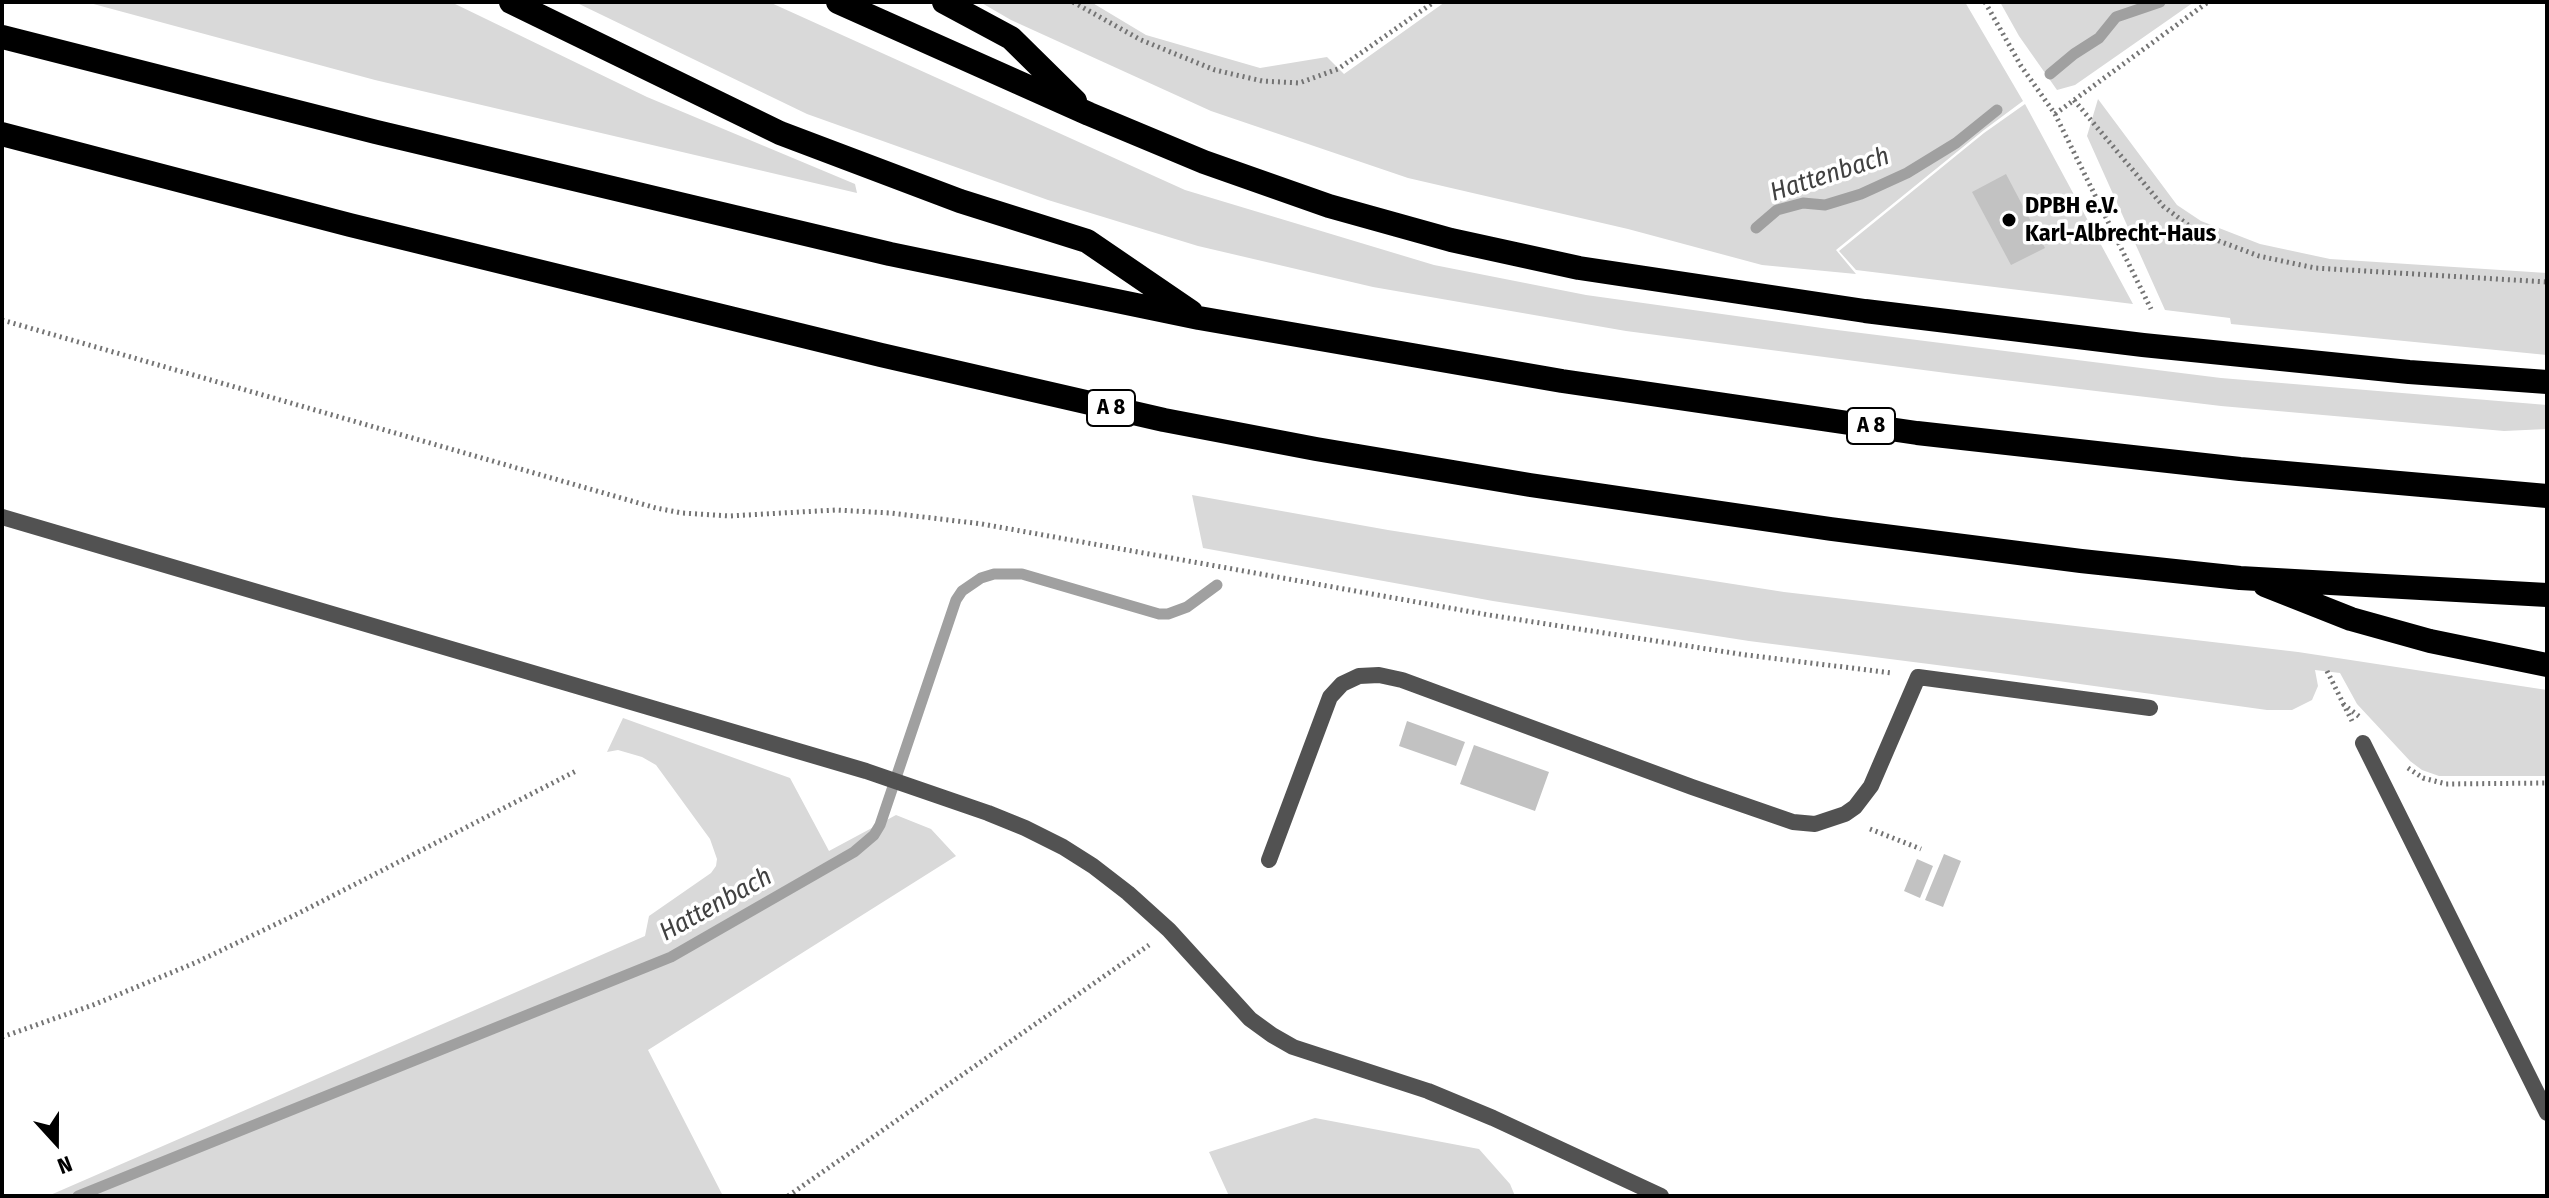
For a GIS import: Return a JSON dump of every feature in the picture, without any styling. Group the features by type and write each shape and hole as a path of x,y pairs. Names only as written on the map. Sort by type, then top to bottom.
{"highway":[{"name":"A 8","path":"511,2 780,133 960,201 1087,241 1199,318"},
{"path":"838,2 1204,162 1329,206 1451,240 1579,268 1818,304 2127,343 2409,372 2547,382"},
{"path":"944,2 1011,38 1089,114"},
{"name":"A 8","path":"2,37 390,136 874,251 1199,318 1562,381 1917,433 2240,469 2547,496"},
{"name":"A 8","path":"2,134 529,269 881,355 1164,420 1316,449 1530,485 1801,525 2081,561 2240,578 2547,595"},
{"name":"A 8","path":"2240,578 2351,619 2430,641 2547,665"}],"lane":[{"path":"2,517 866,771 1013,823 1063,847 1128,893 1169,930 1250,1019 1272,1035 1293,1047 1428,1091 1467,1107 1661,1196"},
{"path":"1269,860 1330,697 1342,684 1359,676 1390,677 1429,689 1692,787 1793,822 1815,824 1845,814 1855,807 1871,786 1918,677 2150,708"},
{"path":"2363,743 2547,1113"}],"path":[{"path":"1073,2 1141,40 1215,70 1262,81 1299,83 1338,69 1434,2"},
{"path":"1985,2 2021,66 2055,114 2151,309"},
{"path":"2055,114 2208,2"},
{"path":"2074,100 2163,206 2192,228 2219,241 2259,256 2315,268 2547,282"},
{"path":"2,320 682,513 729,516 836,510 982,524 1489,615 1746,655 1918,677"},
{"path":"2327,671 2343,704 2354,710 2368,725"},
{"path":"2406,766 2423,778 2446,784 2547,783"},
{"path":"2,1037 93,1005 197,962 576,771"},
{"path":"1845,814 1855,823 1921,849"},
{"path":"788,1196 1169,930"}],"shaded area":[{"path":"86,2 451,2 647,97 855,184 857,193 375,80"},
{"path":"575,2 769,2 1185,190 1434,265 1586,295 1829,329 2221,378 2547,405 2547,429 2504,431 2221,406 1954,374 1626,331 1373,287 1198,246 1048,200 807,114"},
{"path":"980,2 1091,2 1146,35 1260,68 1327,57 1344,74 1445,2 1965,2 2023,101 1836,250 1856,274 1762,265 1628,229 1408,178 1211,111 1011,20"},
{"path":"2000,2 2194,2 2075,85 2057,90 2019,36"},
{"path":"2098,99 2177,205 2201,221 2260,244 2330,259 2547,273 2547,355 2231,324 2230,318 2165,310 2087,136"},
{"path":"2025,104 2133,304 1856,270 1839,251 1984,133"},
{"path":"1192,495 1388,530 1784,592 2298,652 2547,690 2547,776 2439,776 2422,770 2357,704 2340,673 2315,670 2318,686 2312,700 2292,710 2267,710 1749,641 1493,601 1203,548"},
{"path":"623,718 790,778 829,851 896,815 931,829 956,856 648,1050 723,1196 48,1196 645,936 649,916 711,873 717,859 710,839 656,765 618,750 607,752"},
{"path":"1315,1118 1479,1149 1510,1184 1515,1196 1229,1196 1209,1152"}],"building":[{"name":"DPBH e.V. Karl-Albrecht-Haus","path":"2006,174 2045,248 2011,265 1972,192"},
{"path":"1407,721 1465,742 1456,766 1399,746"},
{"path":"1474,745 1549,772 1535,811 1460,784"},
{"path":"1944,854 1961,861 1943,907 1925,900"},
{"path":"1917,859 1933,866 1920,898 1904,891"}],"waterway":[{"name":"Hattenbach","path":"2050,74 2099,38 2116,17 2160,2"},
{"name":"Hattenbach","path":"1756,228 1777,210 1803,203 1825,205 1861,194 1907,173 1956,143 1997,110"},
{"name":"Hattenbach","path":"78,1196 671,957 854,852 874,835 880,825 956,600 962,591 981,578 994,574 1022,574 1159,614 1187,607 1217,585"}],"place":[{"name":"DPBH e.V. Karl-Albrecht-Haus","path":"2009,220"}]}
